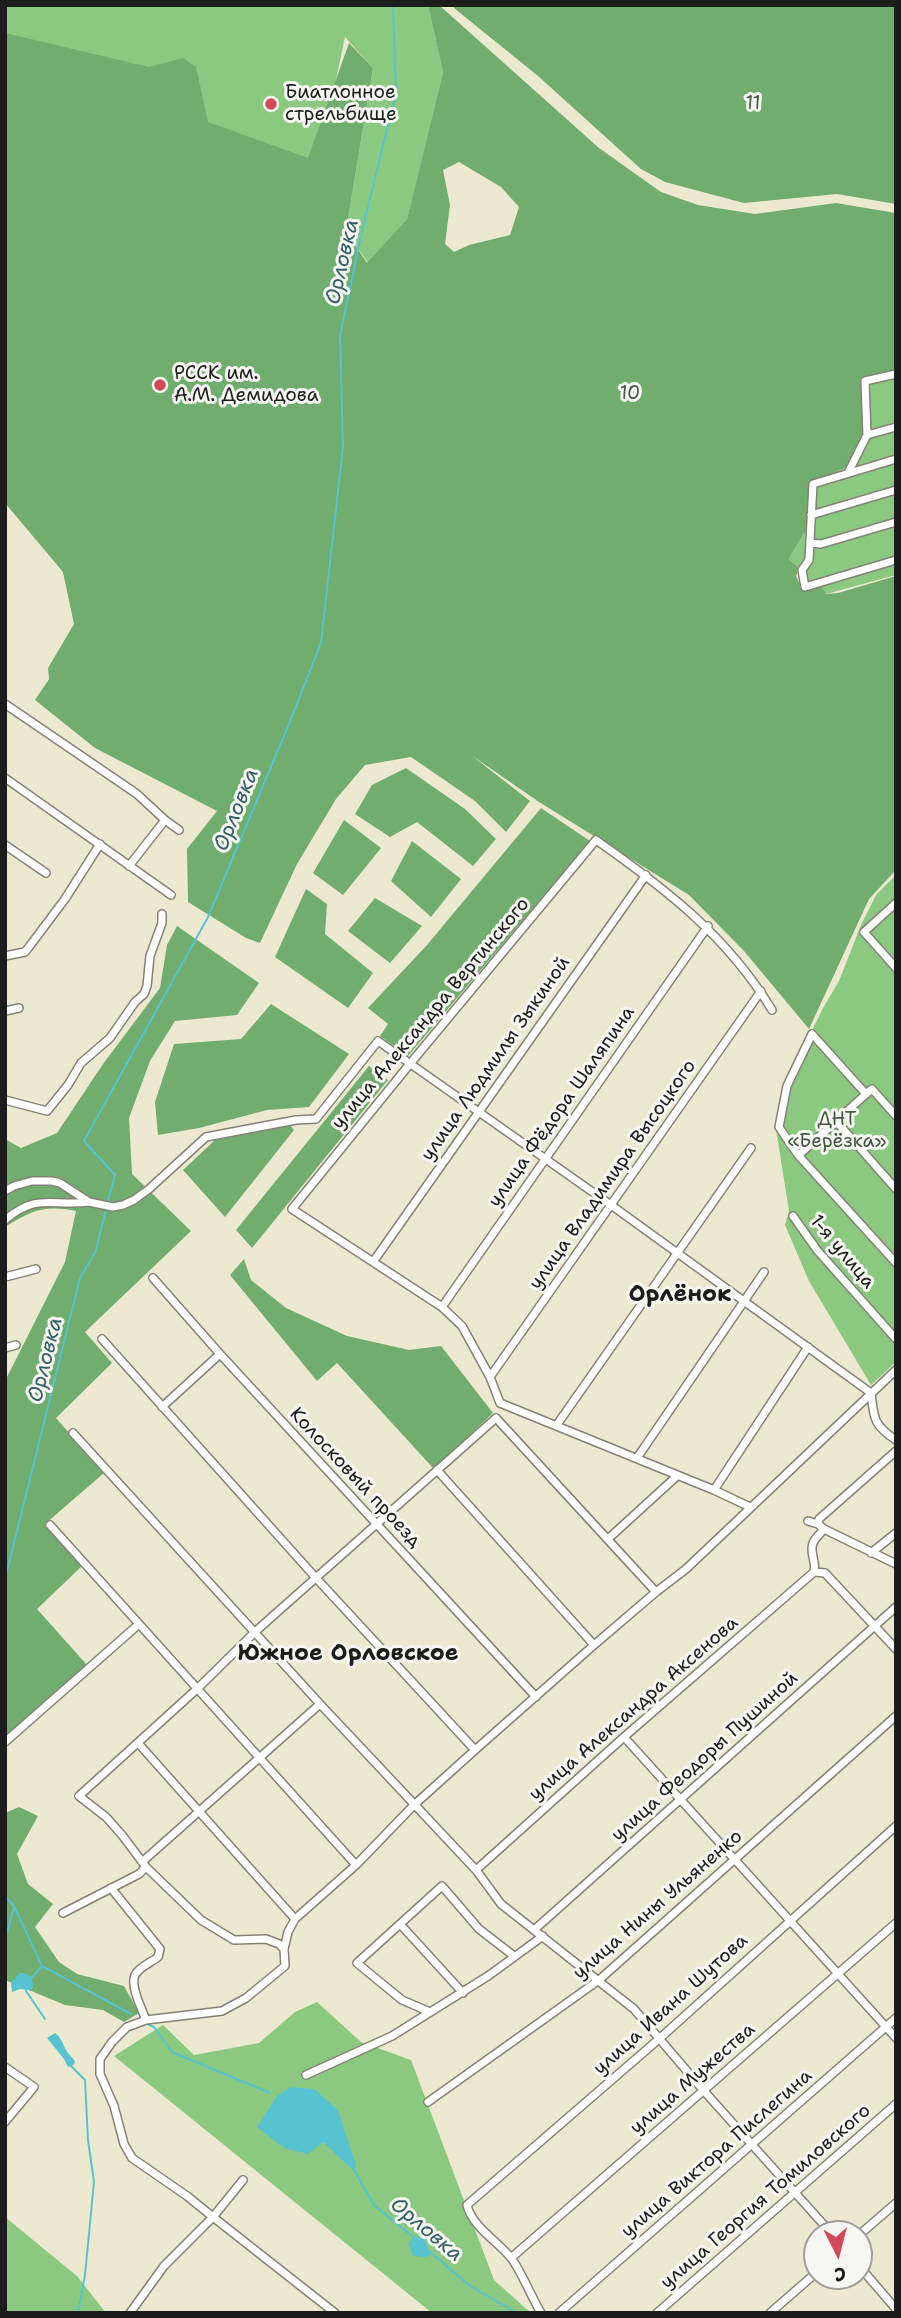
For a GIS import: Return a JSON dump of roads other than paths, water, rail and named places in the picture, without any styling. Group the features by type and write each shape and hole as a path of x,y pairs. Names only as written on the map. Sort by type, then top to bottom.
{"street":[{"path":"848,474 867,435 865,381 896,374"},
{"path":"867,435 896,427"},
{"path":"896,459 813,484 808,560 802,570 805,587 896,559"},
{"path":"811,515 896,490"},
{"path":"810,543 821,544 896,522"},
{"path":"5,704 137,794 179,830"},
{"path":"5,778 171,895"},
{"path":"130,866 165,820"},
{"name":"улица Александра Вертинского","path":"373,1262 292,1209 596,840 646,875"},
{"path":"5,956 25,952 65,899 100,844"},
{"path":"5,845 46,873"},
{"path":"646,875 708,926 761,991 772,1010"},
{"name":"улица Людмилы Зыкиной","path":"373,1262 646,875"},
{"path":"896,903 864,932 896,968"},
{"path":"5,1100 47,1111 68,1085 81,1063 110,1038 144,994 150,956 162,923 162,914"},
{"name":"улица Фёдора Шаляпина","path":"442,1307 708,926"},
{"name":"улица Владимира Высоцкого","path":"491,1377 761,991"},
{"path":"5,1011 19,1008"},
{"path":"866,1094 812,1034 787,1086 779,1127 799,1155 896,1263"},
{"path":"5,1220 20,1207 46,1201 73,1204 89,1202 113,1207 134,1200 206,1137 296,1119 316,1119 378,1041 871,1393 873,1417 879,1427 896,1440"},
{"path":"799,1155 872,1089 896,1116"},
{"path":"836,1121 896,1189"},
{"path":"556,1426 751,1148"},
{"path":"5,1191 32,1181 52,1181 60,1183 89,1202"},
{"name":"1-я улица","path":"793,1216 817,1250 896,1339"},
{"path":"373,1262 442,1307 462,1326 491,1377 500,1403 750,1507"},
{"path":"5,1277 36,1269"},
{"path":"637,1458 764,1272"},
{"name":"Колосковый проезд","path":"153,1278 536,1697"},
{"path":"102,1339 316,1578 475,1750"},
{"path":"5,1348 16,1345"},
{"path":"714,1490 808,1347"},
{"path":"162,1407 220,1354"},
{"path":"335,2313 187,2196 132,2158 124,2144 114,2106 99,2068 102,2054 127,2028 146,2020 222,2011 246,1998 285,1966 284,1949 288,1932 295,1920 475,1750 594,1645 686,1569 896,1370"},
{"path":"284,1949 266,1939 234,1940 201,1920 144,1865 106,1817 79,1796 197,1689 256,1631 496,1418 656,1592"},
{"path":"73,1433 320,1704 477,1870 501,1903 634,2009 819,2220"},
{"path":"896,1451 819,1519 821,1527 811,1550 816,1566 814,1572 825,1573 896,1649"},
{"path":"437,1470 594,1645"},
{"path":"608,1539 677,1476"},
{"path":"808,1521 896,1564"},
{"path":"50,1525 356,1865"},
{"path":"871,1553 896,1532"},
{"name":"улица Александра Аксенова","path":"477,1870 624,1737 814,1572"},
{"name":"улица Феодоры Пушиной","path":"534,1930 896,1607"},
{"path":"5,1742 139,1624"},
{"path":"63,1913 139,1874 144,1865 199,1811 320,1704"},
{"name":"улица Нины Ульяненко","path":"428,2102 599,1980 896,1716"},
{"path":"624,1737 896,2038"},
{"path":"138,1743 295,1920"},
{"name":"улица Ивана Шутова","path":"511,2258 469,2214 467,2205 659,2039 896,1826"},
{"path":"429,2012 402,2000 356,1963 442,1886 480,1929 514,1956"},
{"path":"111,1888 160,1949 159,1957 137,1972 134,1979 146,2020"},
{"name":"улица Мужества","path":"511,2258 896,1923"},
{"path":"400,1924 463,1993"},
{"path":"306,2076 392,2036 463,1993 542,1936"},
{"name":"улица Виктора Пислегина","path":"559,2313 896,2018"},
{"path":"5,2067 34,2087 5,2122"},
{"name":"улица Георгия Томиловского","path":"657,2313 896,2104"},
{"path":"130,2313 164,2266 213,2217 243,2180"},
{"path":"873,2223 896,2203"},
{"path":"511,2258 541,2313"},
{"path":"873,2283 896,2311"},
{"path":"770,2313 803,2284"}],"water":[{"path":"20,1973 32,1977 33,1988 12,1992 11,1982"},
{"path":"55,2033 75,2061 74,2065 68,2067 47,2038"},
{"path":"291,2087 314,2089 338,2110 356,2165 354,2171 323,2142 308,2154 284,2148 257,2127 277,2096"},
{"path":"413,2236 425,2239 430,2255 413,2256 409,2244"}],"waterway":[{"name":"Орловка","path":"107,1204 115,1175 84,1141 208,917 321,643 343,446 340,336 396,92 393,5"},
{"name":"Орловка","path":"5,1579 80,1278 95,1253 106,1210"},
{"name":"Орловка","path":"5,1896 14,1906 42,1966 131,2014"},
{"path":"5,1940 14,1907"},
{"path":"32,1977 42,1966"},
{"path":"27,1988 26,1991 45,2019"},
{"name":"Орловка","path":"145,2023 154,2027 172,2052 270,2093"},
{"path":"71,2066 85,2080 88,2140 94,2182 85,2275 78,2313"},
{"name":"Орловка","path":"354,2170 374,2205 412,2236"},
{"name":"Орловка","path":"429,2251 470,2286 517,2313"}],"place":[{"name":"Биатлонное стрельбище","path":"271,104"},
{"name":"РССК им. А.М. Демидова","path":"160,385"}],"district":[{"name":"Орлёнок","path":"680,1295"},
{"name":"Южное Орловское","path":"348,1654"}],"park label":[{"name":"11","path":"753,104"},
{"name":"10","path":"630,394"},
{"name":"ДНТ «Берёзка»","path":"837,1131"}]}
